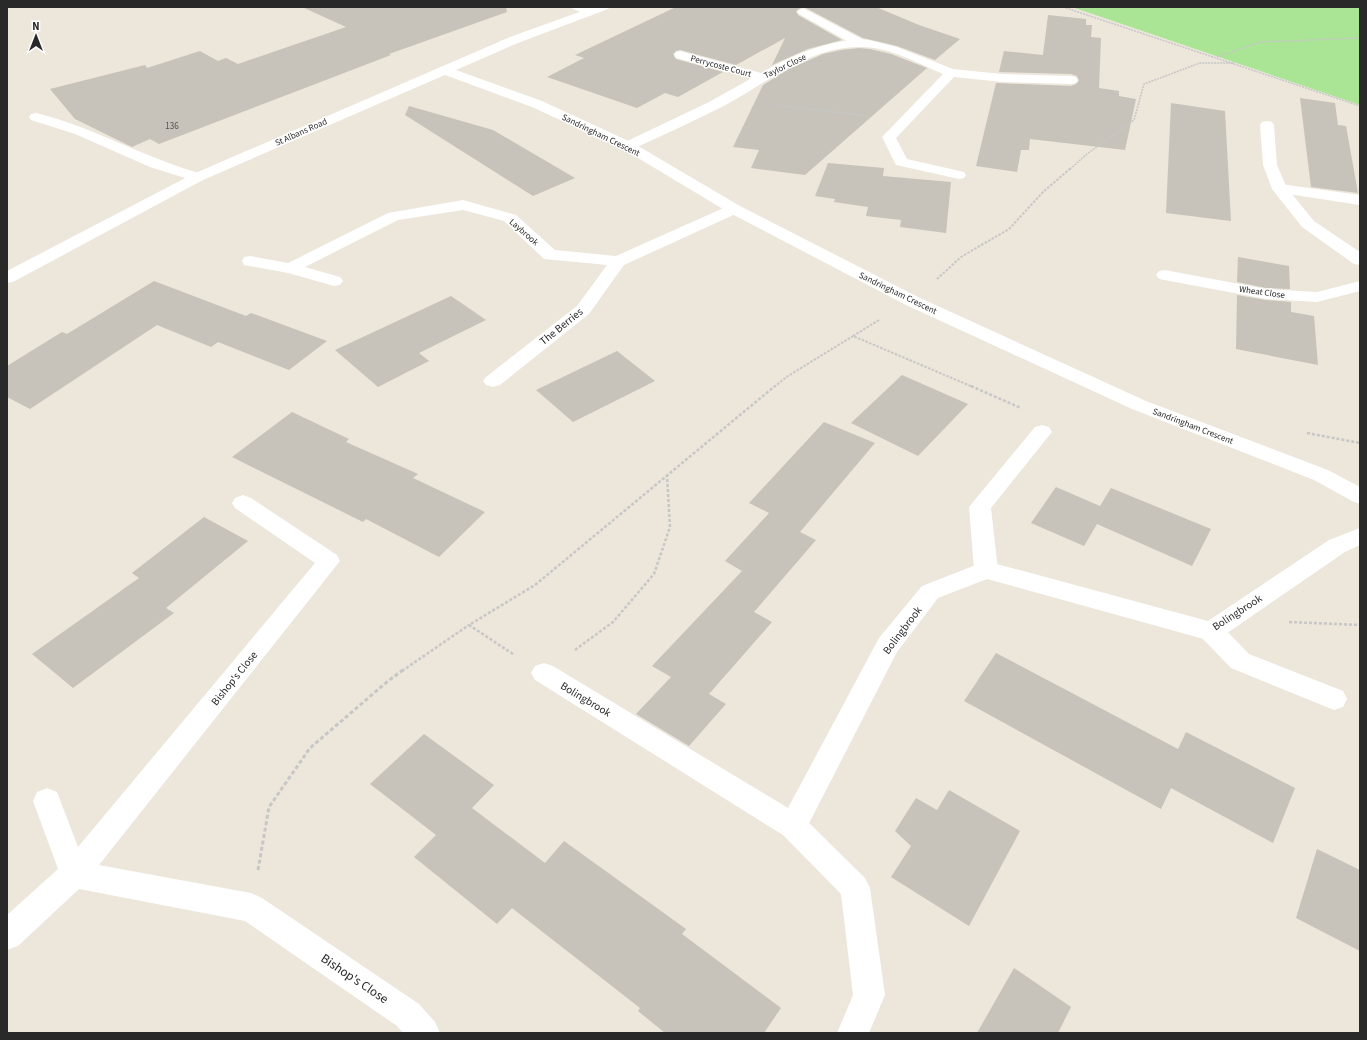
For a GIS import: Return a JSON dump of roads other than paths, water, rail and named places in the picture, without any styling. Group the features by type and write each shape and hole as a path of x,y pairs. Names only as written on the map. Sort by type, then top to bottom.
{"street":[{"path":"577,7 590,12"},
{"name":"St Albans Road","path":"7,278 115,220 198,178 514,40 604,7"},
{"path":"803,12 860,42"},
{"name":"Taylor Close","path":"628,146 726,99 761,77 820,49 860,42 884,47 951,73 1002,78 1071,80"},
{"name":"Perrycoste Court","path":"680,55 761,77"},
{"name":"Sandringham Crescent","path":"445,70 537,104 628,146 734,209 912,301 1139,405 1321,475 1360,496"},
{"path":"951,73 889,137 901,162 959,175"},
{"path":"36,117 84,134 140,159 198,178"},
{"path":"1267,125 1270,165 1280,189 1308,224 1360,260"},
{"path":"1280,189 1360,200"},
{"name":"Laybrook","path":"290,268 394,216 463,205 510,218 550,255 618,261 734,209"},
{"path":"250,261 290,268 334,281"},
{"name":"The Berries","path":"493,381 583,310 618,261"},
{"name":"Wheat Close","path":"1165,275 1266,294 1317,297 1360,286"},
{"path":"986,570 980,507 1042,432"},
{"name":"Bishop's Close","path":"7,935 74,874 329,561 243,503"},
{"name":"Bolingbrook","path":"544,673 793,826 888,645 930,592 986,570 1211,631 1337,546 1360,536"},
{"path":"1211,631 1240,661 1334,699"},
{"path":"46,801 74,874"},
{"path":"793,826 855,888 869,995 853,1033"},
{"name":"Bishop's Close","path":"74,874 251,908 408,1015 424,1033"}]}
